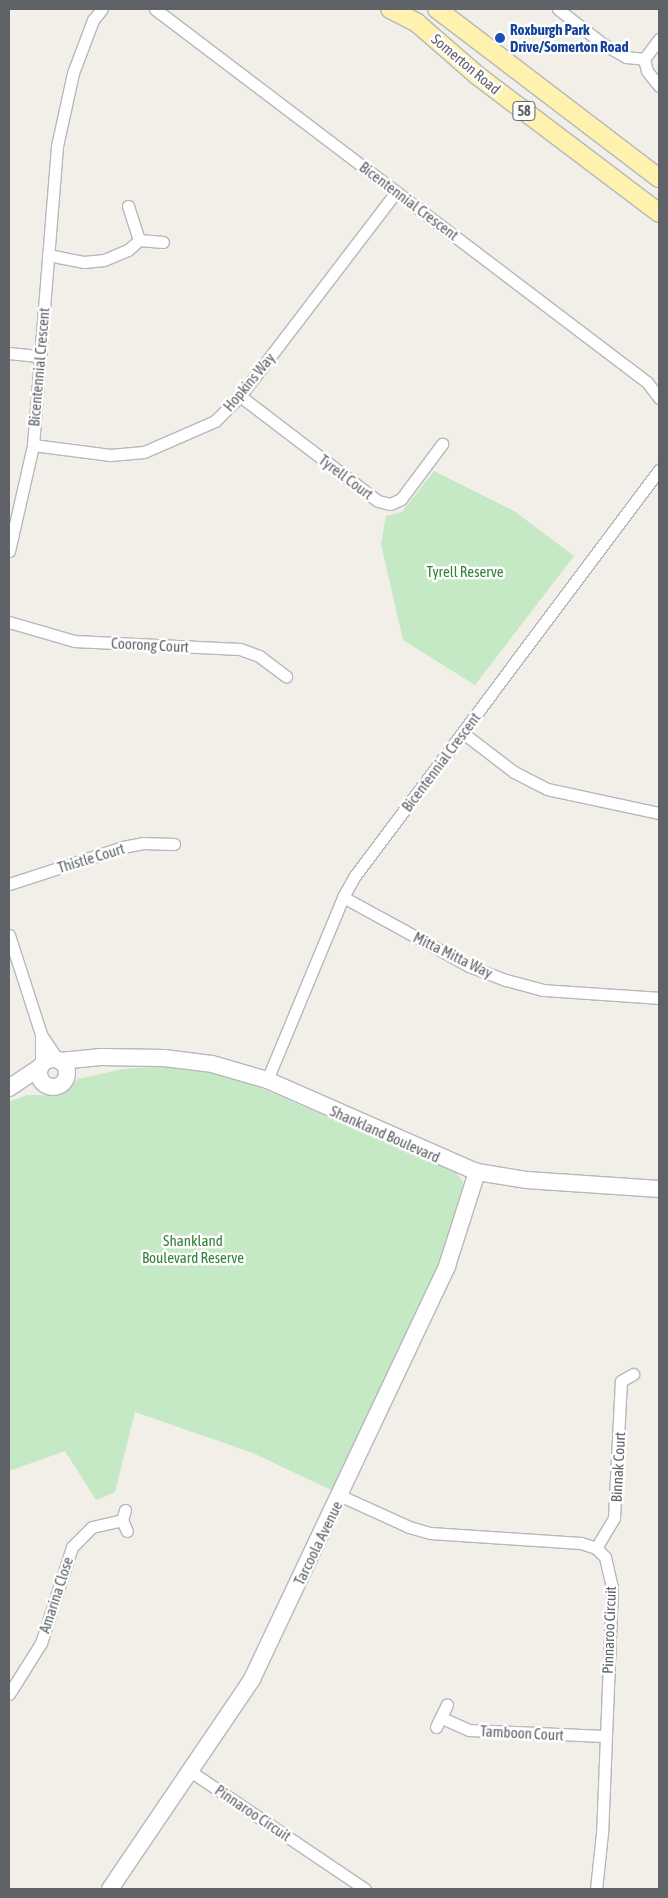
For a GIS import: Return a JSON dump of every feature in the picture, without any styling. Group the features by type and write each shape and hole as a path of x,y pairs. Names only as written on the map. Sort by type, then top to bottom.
{"main road":[{"name":"Somerton Road","path":"390,9 417,23 478,76 659,213"},
{"name":"Somerton Road","path":"437,9 659,178"}],"street":[{"name":"Bicentennial Crescent","path":"9,551 33,445 57,146 73,72 93,20 102,9"},
{"name":"Bicentennial Crescent","path":"155,9 647,382 659,398"},
{"path":"558,9 603,44 626,57 644,59"},
{"path":"644,59 659,39"},
{"path":"644,59 647,71 659,86"},
{"name":"Hopkins Way","path":"33,445 110,455 144,452 215,421 240,396 396,192"},
{"path":"128,206 139,240"},
{"path":"48,256 84,262 104,260 128,250 139,240 163,242"},
{"path":"9,353 40,356"},
{"name":"Tyrell Court","path":"240,396 378,500 390,504 401,499 442,444"},
{"name":"Bicentennial Crescent","path":"267,1080 343,897 659,470"},
{"name":"Coorong Court","path":"9,622 74,641 240,650 259,656 286,676"},
{"path":"463,733 514,772 547,789 659,813"},
{"name":"Thistle Court","path":"9,884 143,843 174,844"},
{"name":"Mitta Mitta Way","path":"343,897 469,966 506,980 543,990 659,998"},
{"path":"9,935 41,1034 67,1070 66,1079 56,1087 46,1085 9,1088"},
{"path":"41,1034 41,1067 39,1075 46,1085"},
{"name":"Shankland Boulevard","path":"66,1079 116,1058"},
{"name":"Shankland Boulevard","path":"59,1060 164,1058 212,1064 267,1080 477,1172 526,1180 659,1189"},
{"path":"9,1088 41,1067 48,1060 59,1060"},
{"name":"Tarcoola Avenue","path":"110,1889 252,1679 341,1496 447,1266 477,1172"},
{"name":"Binnak Court","path":"596,1548 614,1518 616,1379 633,1374"},
{"path":"341,1496 409,1527 430,1533 581,1543 596,1548"},
{"name":"Amarina Close","path":"9,1694 41,1643 72,1547 92,1527 125,1520"},
{"name":"Pinnaroo Circuit","path":"596,1548 605,1556 612,1587 604,1736 602,1834 596,1889"},
{"name":"Tamboon Court","path":"447,1704 439,1723 469,1730 604,1736"},
{"name":"Pinnaroo Circuit","path":"190,1771 364,1889"}],"green space":[{"name":"Tyrell Reserve","path":"434,471 514,511 574,556 475,685 403,640 381,544 386,516 402,512"},
{"name":"Shankland Boulevard Reserve","path":"167,1066 210,1072 249,1083 455,1172 462,1180 465,1190 441,1264 335,1492 253,1453 135,1412 115,1492 96,1500 65,1451 9,1471 9,1102 27,1095 58,1095 78,1079 123,1069"}],"place":[{"name":"Roxburgh Park Drive/Somerton Road","path":"500,38"}]}
